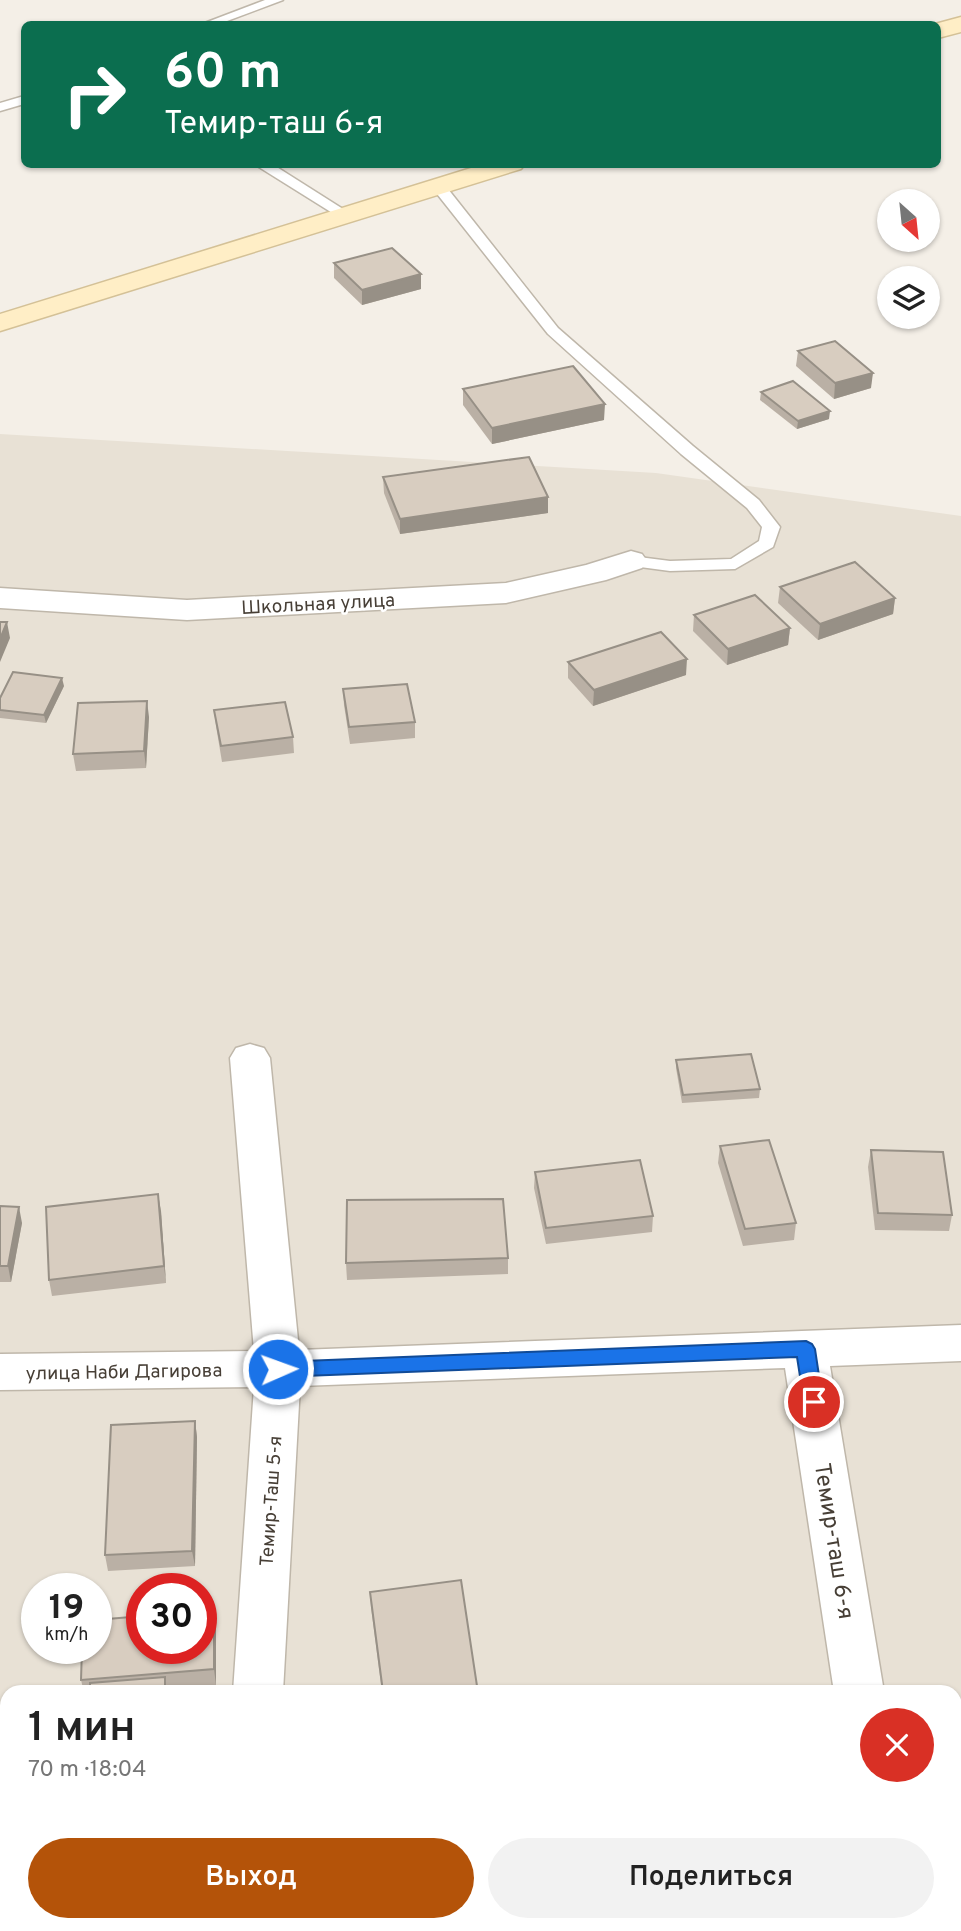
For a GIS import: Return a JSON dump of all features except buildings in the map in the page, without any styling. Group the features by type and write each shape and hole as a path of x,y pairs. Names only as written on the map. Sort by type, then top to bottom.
{"main road":[{"path":"941,30 961,24"},
{"path":"0,323 499,168"}],"street":[{"name":"Школьная улица","path":"0,598 187,610 506,593 595,573 631,561"},
{"name":"Темир-Таш 5-я","path":"250,1058 278,1369 258,1685"},
{"name":"улица Наби Дагирова","path":"0,1372 278,1369 961,1343"},
{"name":"Темир-таш 6-я","path":"806,1349 858,1685"}],"lane":[{"path":"217,21 277,0"},
{"path":"0,107 21,101"},
{"path":"268,168 347,216"},
{"path":"439,187 553,331 687,450 753,504 771,527 767,543 735,564 670,566 631,561"}],"shaded area":[{"path":"0,434 656,473 961,516 961,1685 0,1685"}],"route":[{"path":"278,1369 806,1349 814,1402"}]}
